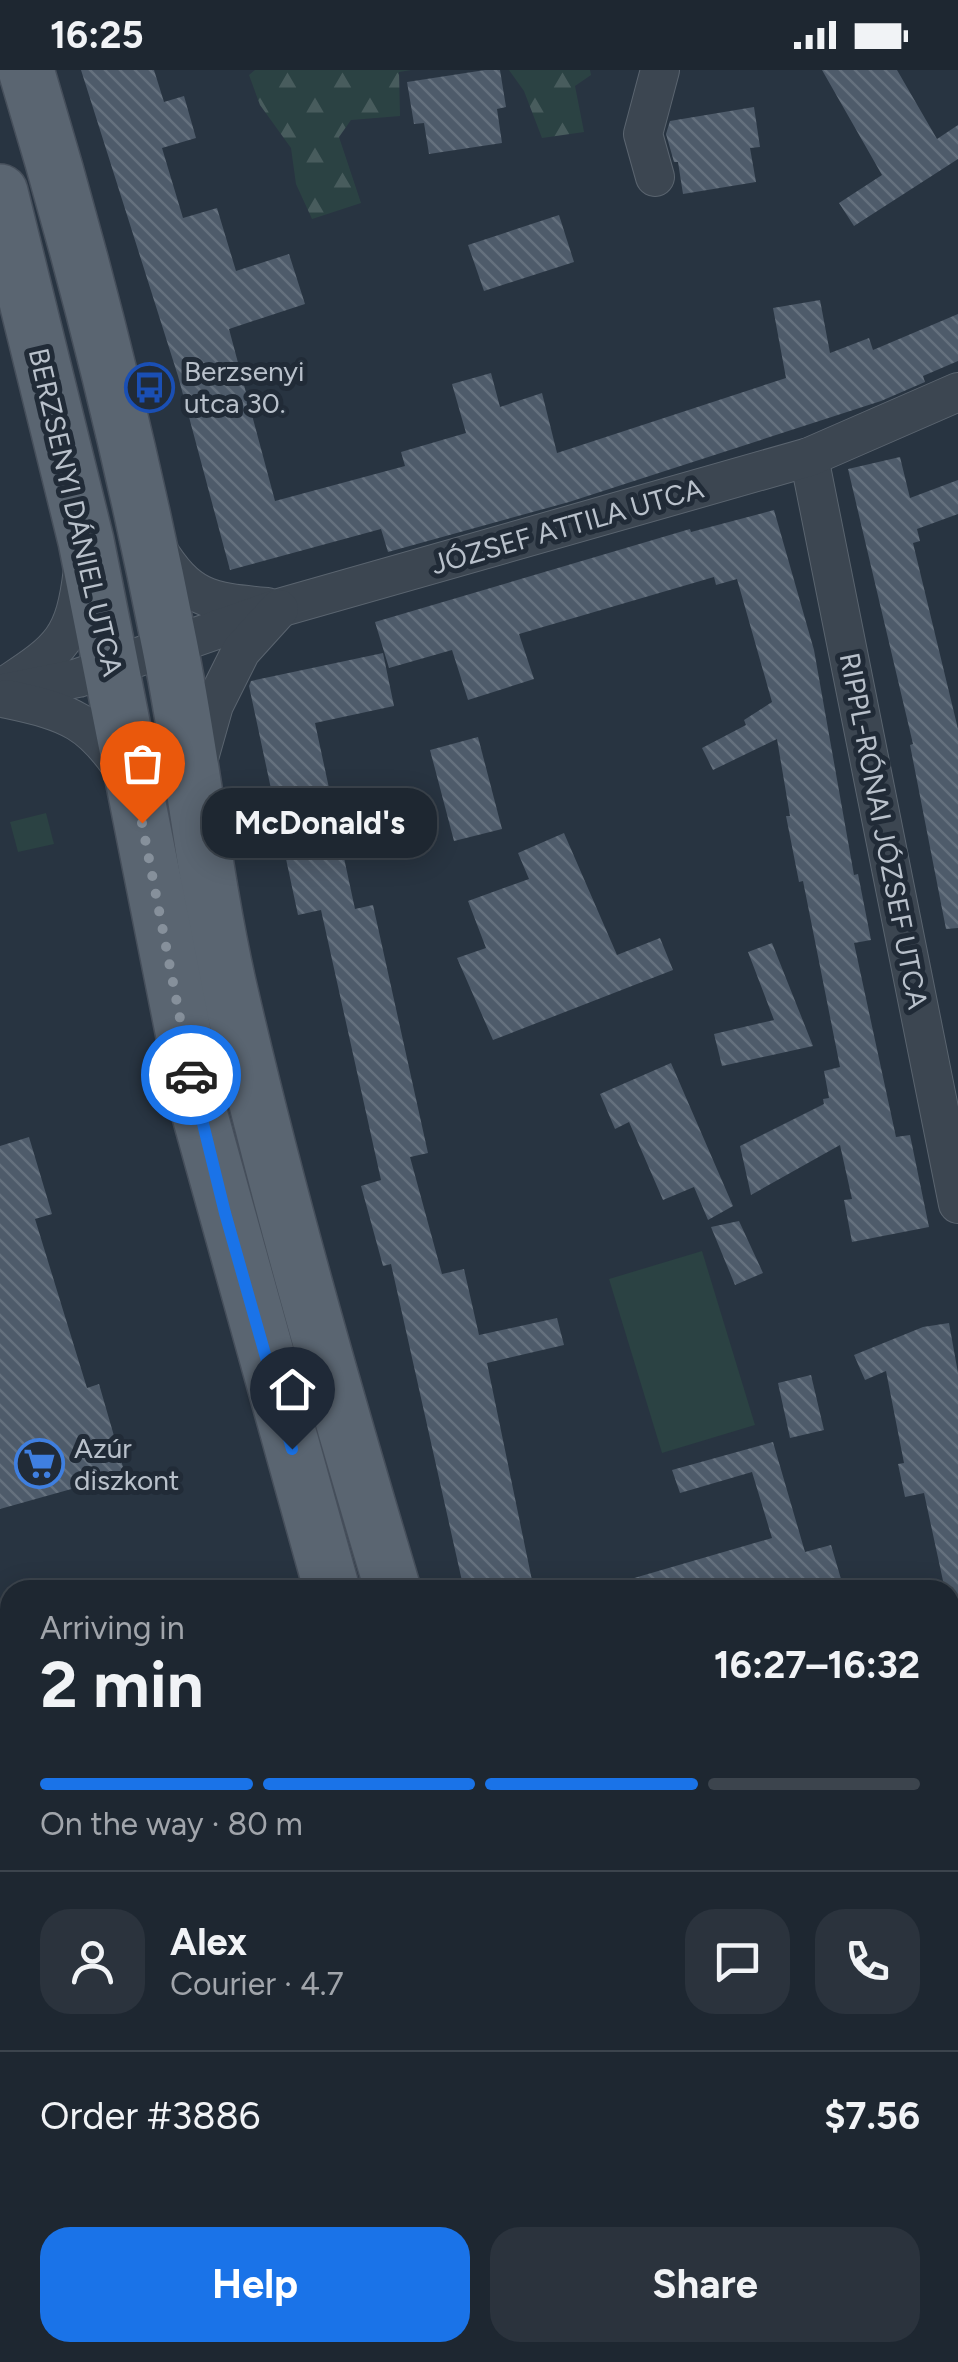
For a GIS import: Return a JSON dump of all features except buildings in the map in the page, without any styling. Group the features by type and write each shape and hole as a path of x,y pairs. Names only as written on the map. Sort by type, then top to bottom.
{"main road":[{"path":"26,70 106,363 144,525 170,644 228,980 288,1225 390,1580"},
{"name":"BERZSENYI DÁNIEL UTCA","path":"0,192 86,541 199,1112 329,1580"}],"street":[{"path":"655,178 643,134 660,70"},
{"name":"JÓZSEF ATTILA UTCA","path":"0,694 78,678 280,608 809,457 958,392"},
{"name":"RIPPL-RÓNAI JÓZSEF UTCA","path":"809,457 958,1204"},
{"path":"144,525 181,584 197,594 230,604 280,608"},
{"path":"0,694 48,658 69,634 79,599 86,541"},
{"path":"193,778 214,704 241,651 280,608"},
{"path":"0,694 57,710 87,726 114,754 136,790"}],"green space":[{"path":"255,70 411,70 399,72 400,116 351,120 339,137 361,203 312,219 296,184 291,148 260,105 249,75"},
{"path":"509,70 590,70 591,75 575,86 584,132 542,138 524,91"},
{"path":"46,813 54,844 18,852 10,822"},
{"path":"702,1251 755,1425 662,1453 609,1279"}],"way so far":[{"path":"142,823 191,1075"}],"place":[{"name":"Berzsenyi utca 30.","path":"149,387"},
{"name":"McDonald's","path":"142,823"},
{"name":"Azúr diszkont","path":"39,1464"}],"route":[{"path":"191,1075 225,1213 292,1449"}]}
